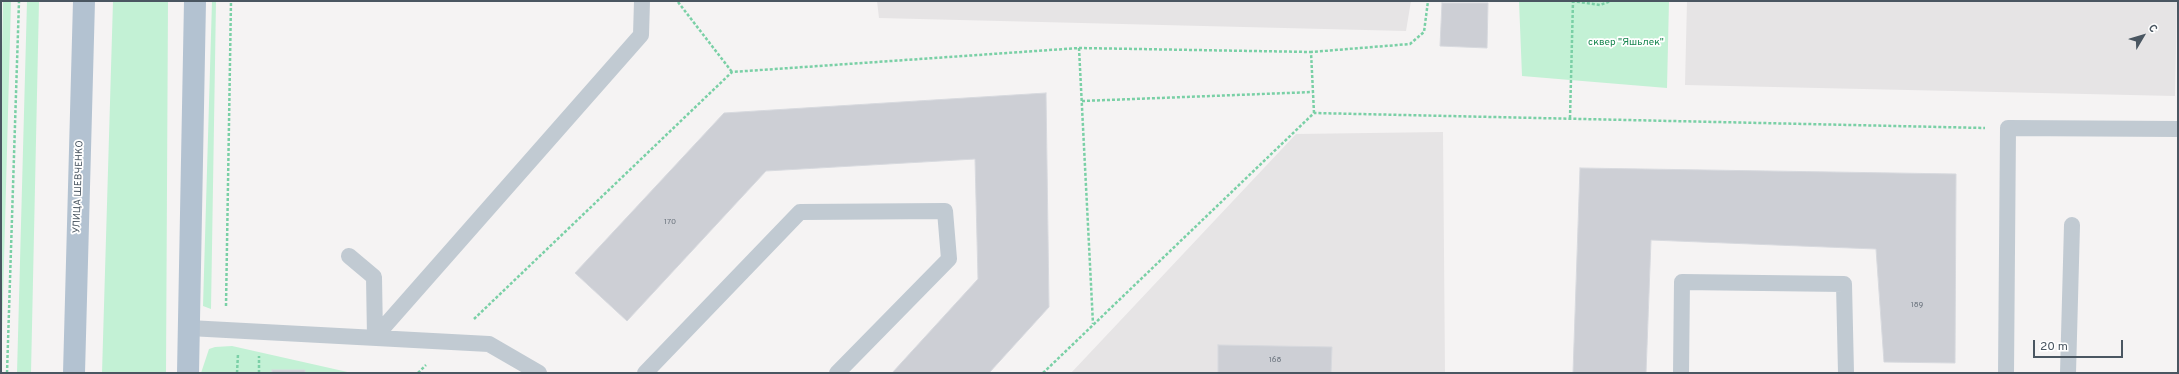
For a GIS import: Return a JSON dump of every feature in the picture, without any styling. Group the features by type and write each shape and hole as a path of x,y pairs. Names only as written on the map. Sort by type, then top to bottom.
{"main road":[{"name":"УЛИЦА ШЕВЧЕНКО","path":"74,373 84,1"},
{"path":"188,373 195,1"}],"lane":[{"path":"375,337 641,35 642,1"},
{"path":"2006,373 2008,128 2178,129"},
{"path":"645,373 800,212 945,211 949,259 837,373"},
{"path":"2068,373 2072,225"},
{"path":"349,256 374,277 375,337"},
{"path":"1681,373 1682,282 1844,284 1846,373"},
{"path":"189,328 489,344 539,373"}],"path":[{"path":"7,373 19,1"},
{"path":"231,1 225,303 238,331"},
{"path":"450,342 732,72 1079,48 1311,52 1410,44 1424,32 1428,1"},
{"path":"1570,118 1572,1 1600,5 1611,1"},
{"path":"678,2 732,72"},
{"path":"1079,48 1093,324"},
{"path":"1311,52 1314,113"},
{"path":"1082,101 1313,92"},
{"path":"1043,373 1314,113 2008,128"}],"shaded area":[{"path":"877,1 1411,1 1406,31 879,18"},
{"path":"1687,1 2177,1 2175,96 1685,85"},
{"path":"1443,132 1445,373 1071,373 1296,134"}],"green space":[{"path":"3,1 11,1 1,373 1,103"},
{"path":"27,1 39,1 31,373 17,373"},
{"path":"113,1 168,1 166,373 102,373"},
{"path":"212,1 216,1 211,309 203,306"},
{"name":"сквер \"Яшьлек\"","path":"1519,1 1669,1 1667,88 1522,76"},
{"path":"232,346 352,373 201,373 209,349 215,347"}],"building":[{"path":"1442,3 1488,3 1487,48 1440,46"},
{"path":"1046,93 1049,307 989,373 892,373 978,279 975,159 766,171 627,321 575,273 724,113"},
{"path":"1580,168 1956,174 1955,363 1884,362 1876,249 1651,240 1646,373 1573,373"},
{"path":"1218,345 1332,347 1331,373 1218,373"},
{"path":"272,370 305,370 305,373 272,373"}]}
